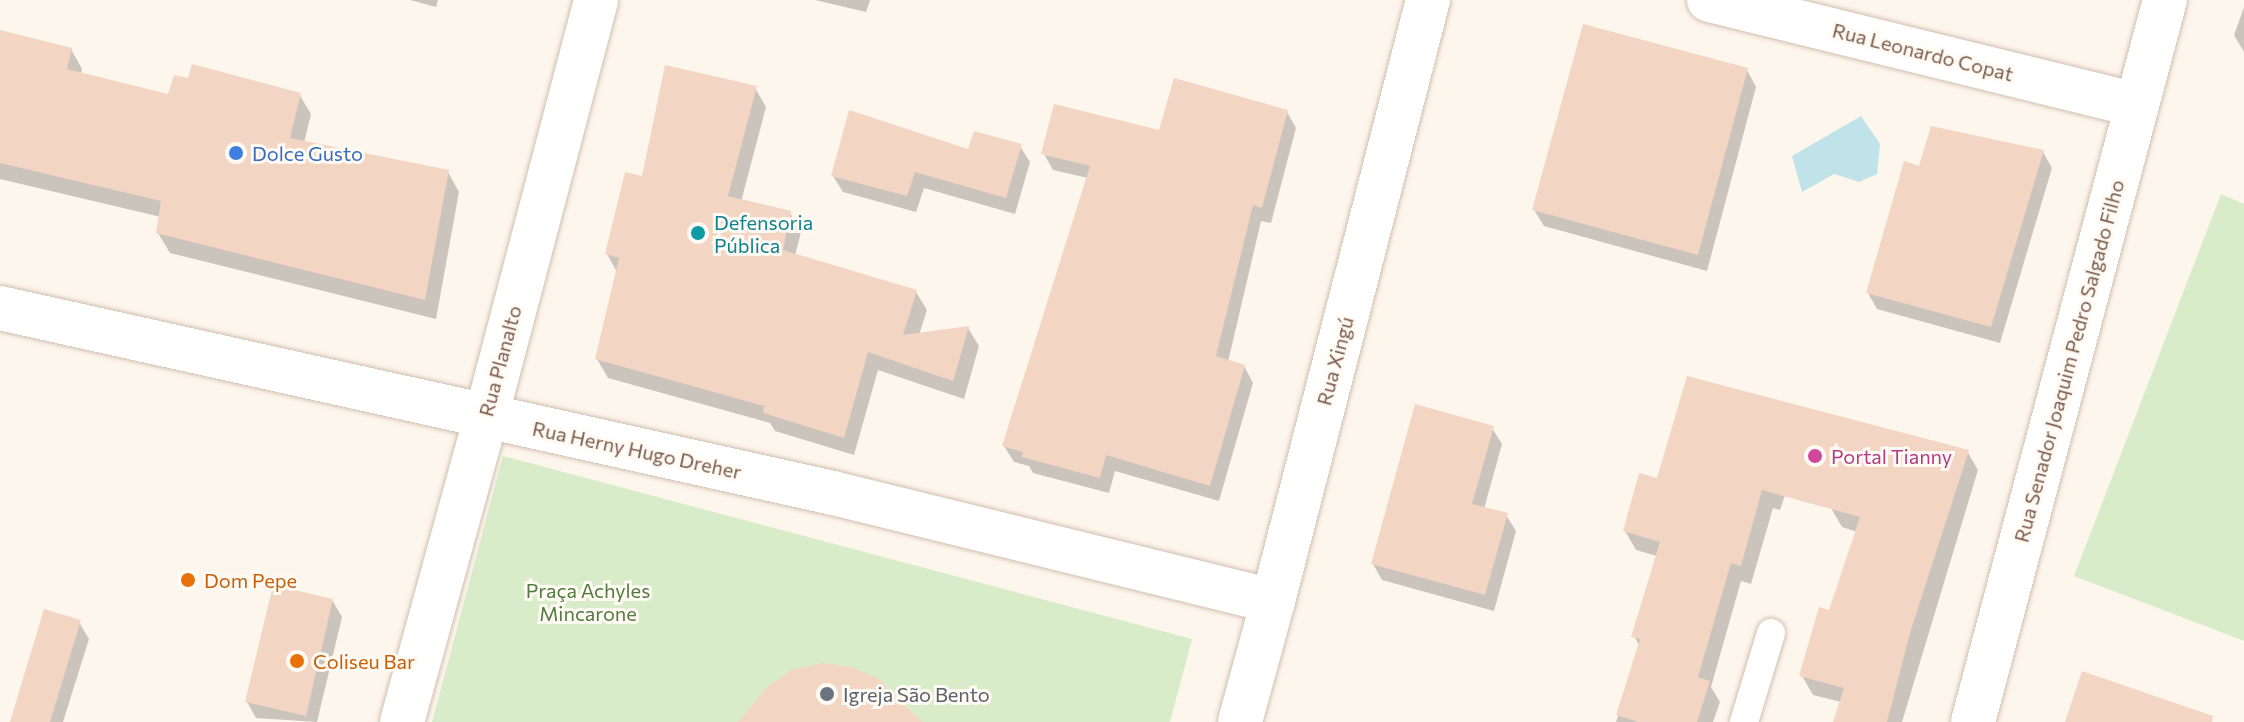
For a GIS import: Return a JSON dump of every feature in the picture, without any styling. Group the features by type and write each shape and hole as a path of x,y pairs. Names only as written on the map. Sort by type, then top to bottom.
{"street":[{"name":"Rua Planalto","path":"402,722 596,0"},
{"name":"Rua Xingú","path":"1240,722 1428,0"},
{"name":"Rua Leonardo Copat","path":"1709,0 2136,105"},
{"name":"Rua Senador Joaquim Pedro Salgado Filho","path":"1973,722 2165,0"},
{"name":"Rua Herny Hugo Dreher","path":"0,308 862,500 1273,601"}],"lane":[{"path":"1744,722 1771,633"}],"green space":[{"path":"2221,194 2244,204 2244,641 2074,576"},
{"name":"Praça Achyles Mincarone","path":"503,456 1192,639 1170,722 432,722"}],"water":[{"path":"1861,116 1880,144 1877,174 1859,182 1834,174 1802,192 1792,156"}],"building":[{"path":"1583,24 1748,68 1698,255 1532,210"},
{"path":"0,30 72,48 67,69 168,94 174,75 188,78 192,64 301,93 290,138 449,170 425,300 156,233 161,201 0,163"},
{"path":"665,65 757,86 728,196 791,211 783,250 917,290 903,335 969,326 953,381 868,352 844,438 763,413 764,406 595,359 619,258 605,254 625,172 642,176"},
{"path":"1174,78 1288,110 1262,208 1253,205 1216,356 1245,365 1210,486 1106,455 1100,478 1022,457 1023,452 1002,446 1090,166 1041,154 1054,104 1159,130"},
{"path":"849,110 968,149 974,131 1022,144 1006,198 915,172 907,196 831,176"},
{"path":"1931,126 2044,150 1991,327 1866,293 1904,161 1919,166"},
{"path":"1687,376 1969,450 1910,633 1887,722 1833,722 1844,688 1799,676 1819,607 1829,610 1860,517 1762,490 1741,566 1731,563 1698,677 1710,681 1697,722 1638,722 1616,715 1640,639 1631,637 1660,542 1623,531 1639,473 1657,478"},
{"path":"1415,404 1494,426 1472,504 1508,513 1485,595 1371,564"},
{"path":"273,585 333,599 306,716 245,702"},
{"path":"44,609 81,620 50,722 10,722"},
{"name":"Igreja São Bento","path":"822,663 852,667 879,679 922,722 738,722 767,687 792,670"},
{"path":"2082,671 2213,716 2212,722 2065,722"}],"place":[{"name":"Dolce Gusto","path":"236,153"},
{"name":"Defensoria Pública","path":"698,233"},
{"name":"Portal Tianny","path":"1815,456"},
{"name":"Dom Pepe","path":"188,580"},
{"name":"Coliseu Bar","path":"297,661"},
{"name":"Igreja São Bento","path":"827,694"}]}
